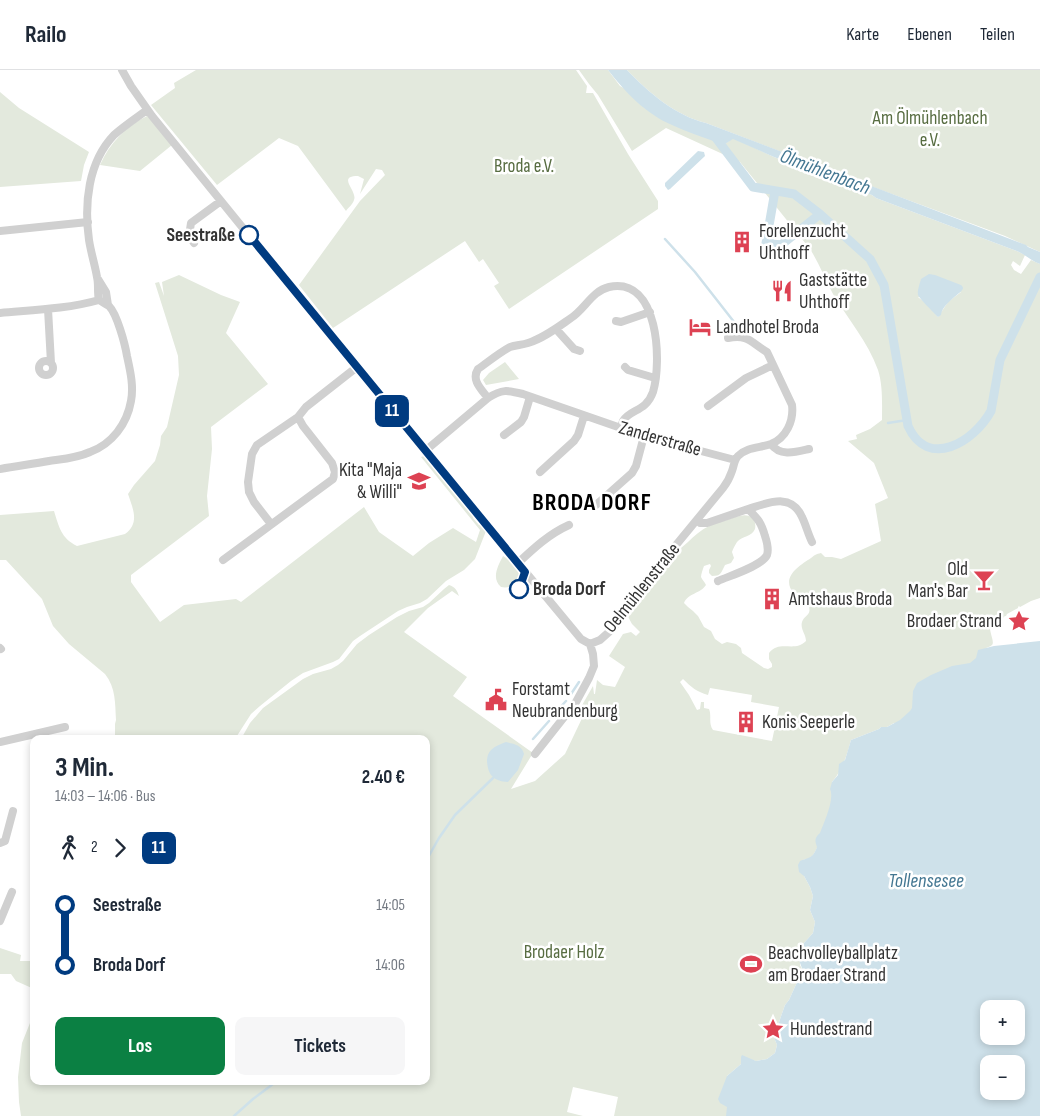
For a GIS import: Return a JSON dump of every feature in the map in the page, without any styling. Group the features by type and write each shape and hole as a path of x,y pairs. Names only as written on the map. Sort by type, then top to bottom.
{"street":[{"path":"122,70 148,110 357,368 581,639 590,644"},
{"path":"108,305 99,300 97,294 98,279 90,245 88,222 90,180 100,153 113,136 148,110"},
{"path":"194,242 189,236 191,223 221,200"},
{"path":"0,231 88,222"},
{"path":"0,469 91,452 112,438 128,415 132,400 132,379 126,351 115,316 108,305 106,292 98,279"},
{"path":"488,398 476,380 475,374 478,369 510,347 526,344 556,329 574,316 593,295 601,290 618,286 627,288 636,293 650,312 657,350 657,365 652,393 647,403 641,409 628,416 621,428"},
{"path":"0,313 48,309 86,304 99,300"},
{"path":"48,309 51,363"},
{"path":"616,321 621,322 650,312"},
{"path":"556,329 574,349 580,351"},
{"path":"728,338 736,336 750,339 767,352 790,398 793,412 787,430 778,440 771,444 746,451 735,460"},
{"path":"708,406 746,378 773,365"},
{"path":"625,367 628,370 655,378"},
{"path":"271,524 254,502 249,492 248,482 252,454 257,445 298,417 306,407 357,368"},
{"name":"Zanderstraße","path":"425,451 488,398 504,390 644,436 735,460"},
{"path":"504,435 521,422 530,397"},
{"path":"540,472 578,435 584,416"},
{"path":"223,560 333,479 335,472 332,463 298,417"},
{"path":"596,505 632,472 636,466 644,436"},
{"path":"771,444 776,450 786,452 810,449"},
{"name":"Oelmühlenstraße","path":"535,754 576,702 589,678 594,666 590,644 600,640 618,622 666,556 723,488 735,460"},
{"path":"697,520 700,523 707,523 778,500 785,501 799,510 812,542"},
{"path":"718,581 749,569 763,561 766,557 768,549 761,523 748,509"},
{"path":"518,563 548,536 569,525"},
{"path":"32,735 65,728"},
{"path":"0,742 30,736"},
{"path":"0,843 5,841 12,811"},
{"path":"0,921 12,892"}],"green space":[{"name":"Broda e.V.","path":"196,70 576,70 587,86 586,93 593,93 658,201 658,209 509,309 494,286 499,283 483,259 479,262 465,241 333,328 299,285 360,201 385,175 382,170 376,169 360,194 364,179 358,176 349,178 348,181 354,200 346,211 298,146 279,138 217,185 151,105 175,88 174,83"},
{"name":"Brodaer Holz","path":"579,70 608,70 620,86 725,144 733,138 774,157 876,198 1019,252 1025,255 1020,266 1013,261 1011,265 1014,270 1021,274 1031,260 1040,264 1040,598 1031,601 990,625 993,644 985,649 987,651 921,723 894,723 851,740 846,757 836,778 832,782 841,798 815,852 811,858 803,860 804,876 813,896 810,910 815,922 813,933 804,943 800,965 803,971 802,977 798,980 785,1005 773,1035 777,1045 775,1053 767,1059 756,1061 741,1057 741,1064 727,1076 749,1116 614,1116 618,1097 573,1087 567,1112 583,1116 21,1116 18,1077 22,1043 30,1023 30,1085 430,1085 430,735 243,735 250,723 263,708 303,679 338,665 357,644 369,635 397,617 423,607 449,585 453,587 457,590 459,596 452,591 428,608 404,632 467,677 453,696 533,753 511,789 535,781 565,754 585,712 581,707 593,686 595,694 597,680 603,685 615,687 625,667 609,656 623,634 631,632 636,636 640,632 627,615 663,567 703,529 735,517 747,515 755,521 754,532 737,542 732,552 734,558 731,563 725,565 720,574 715,576 709,573 710,564 704,566 701,577 706,585 688,597 684,603 698,616 704,627 711,631 715,639 722,644 727,642 736,644 741,648 742,653 768,669 772,667 769,653 773,649 782,646 797,646 806,641 802,625 803,620 809,613 809,608 807,603 796,596 790,588 789,582 790,577 797,568 821,553 825,557 841,559 881,541 875,504 888,498 874,463 848,441 857,439 856,435 870,429 882,420 880,376 869,350 833,294 810,249 740,162 666,128 632,151 598,95","holes":["961,292 948,302 938,317 918,297","683,679 694,689 708,695 710,688 752,695 751,702 779,707 772,741 713,730 709,709 704,708 704,702 701,702 700,709 697,710 680,682"]},
{"name":"Am Ölmühlenbach e.V.","path":"627,70 1040,70 1040,252 1005,236 695,120 673,109 653,95"},
{"path":"0,92 19,108 89,152 81,181 0,187"},
{"path":"149,116 172,145 140,171 100,165 108,150 119,136"},
{"path":"179,275 240,302 226,333 268,384 211,427 212,449 207,496 209,516 131,575 131,582 160,622 184,605 236,599 241,602 364,507 379,532 413,556 453,528 476,542 480,530 421,457 424,456 473,514 473,518 486,531 475,559 464,570 446,581 427,599 398,611 360,636 353,641 339,659 303,673 291,681 251,714 238,735 115,735 115,702 109,679 69,644 53,626 42,599 6,560 0,560 0,515 54,511 64,536 77,546 125,534 130,530 134,516 128,494 155,461 161,436 167,427 179,375 178,356 155,283 159,282 164,296 162,282"},
{"path":"505,362 519,379 486,385 483,380 489,373"},
{"path":"503,556 515,567 519,575 518,582 509,587 501,587 496,580 496,572"},
{"path":"0,948 21,955 20,961 30,961 30,987 16,981 11,974 0,974"}],"water":[{"name":"Ölmühlenbach","path":"608,70 627,70 663,102 695,120 1026,245 1040,252 1040,264 1019,252 872,195 831,182 829,178 733,139 725,144 719,143 672,125 645,109"},
{"path":"698,151 704,152 705,156 668,190 665,183"},
{"path":"929,274 961,285 963,288 945,306 938,317 918,295 921,279"},
{"name":"Tollensesee","path":"1040,641 1040,1116 726,1116 727,1107 720,1103 718,1099 727,1076 741,1064 742,1055 756,1061 767,1059 775,1053 777,1045 773,1035 785,1005 802,976 803,971 799,960 801,950 804,943 813,933 815,922 810,910 813,896 804,876 799,872 798,865 800,861 811,857 816,851 815,841 820,833 830,804 832,782 838,775 839,764 845,760 851,740 881,727 887,727 900,720 912,708 913,691 917,683 952,666 970,663 976,658 978,650 994,646"},
{"path":"506,742 520,747 524,754 518,770 508,782 495,779 490,774 487,761 491,750"}],"waterway":[{"path":"713,134 753,187 794,194 820,214 870,259 884,285 908,426 917,439 927,447 939,449 951,447 963,441 974,433 991,411 1000,360 1040,277"},
{"path":"775,191 766,243 781,245 820,214"},
{"path":"665,239 695,272 738,327"},
{"path":"888,423 907,420"},
{"path":"571,694 579,682"},
{"path":"554,714 566,701"},
{"path":"533,739 549,721"},
{"path":"430,854 455,815 493,778"},
{"path":"234,1116 272,1085"}],"bus line":[{"name":"11","path":"249,235 525,572 519,589"}],"place":[{"name":"Seestraße","path":"249,235"},
{"name":"Forellenzucht Uhthoff","path":"742,242"},
{"name":"Gaststätte Uhthoff","path":"782,291"},
{"name":"Landhotel Broda","path":"700,327"},
{"name":"Kita \"Maja & Willi\"","path":"419,481"},
{"name":"Old Man's Bar","path":"984,580"},
{"name":"Broda Dorf","path":"519,589"},
{"name":"Amtshaus Broda","path":"772,599"},
{"name":"Brodaer Strand","path":"1019,621"},
{"name":"Forstamt Neubrandenburg","path":"496,700"},
{"name":"Konis Seeperle","path":"746,722"},
{"name":"Beachvolleyballplatz am Brodaer Strand","path":"751,964"},
{"name":"Hundestrand","path":"773,1029"}],"district":[{"name":"BRODA DORF","path":"592,502"}]}
